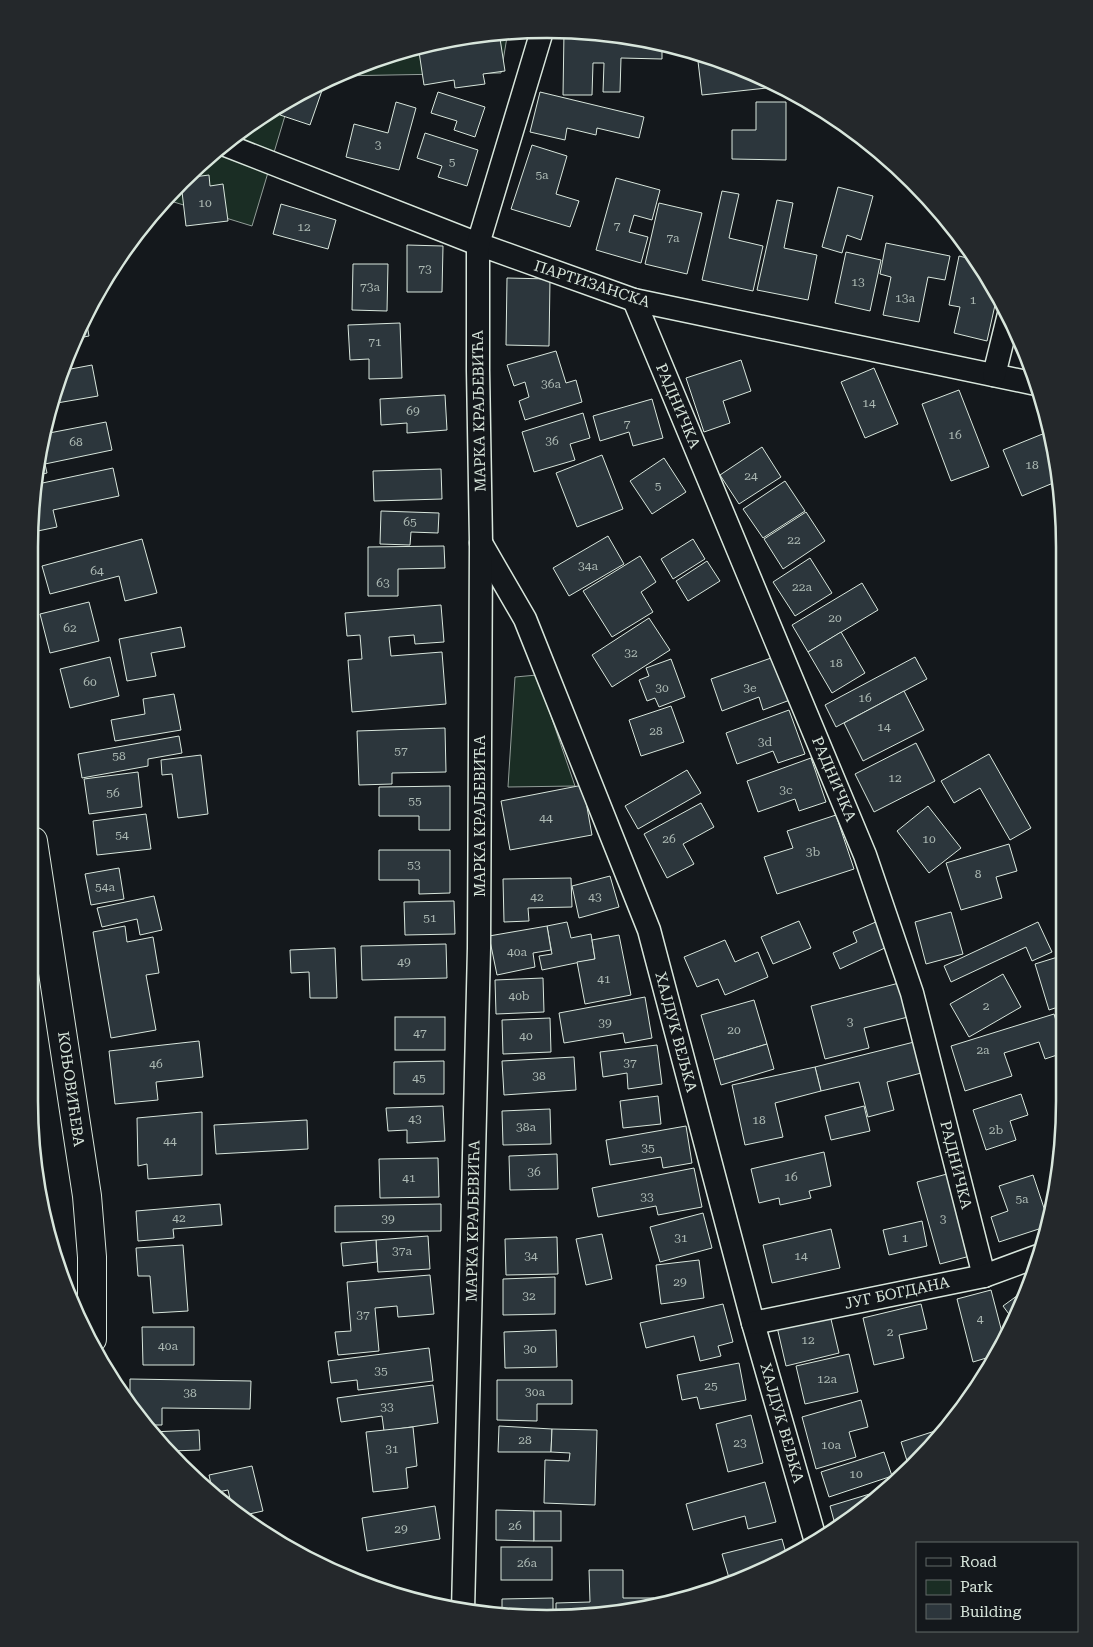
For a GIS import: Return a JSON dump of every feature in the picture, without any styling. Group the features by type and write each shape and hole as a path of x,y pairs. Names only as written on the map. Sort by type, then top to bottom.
{"main road":[{"name":"КОЊОВИЋЕВА","path":"38,874 87,1196 92,1257 92,1330"}],"street":[{"name":"МАРКА КРАЉЕВИЋА","path":"463,1602 479,948 481,543 478,244 540,38"},
{"name":"ПАРТИЗАНСКА","path":"232,147 478,244 634,300 1028,382"},
{"name":"РАДНИЧКА","path":"634,300 865,855 912,993 984,1276"},
{"path":"994,375 1006,327"},
{"name":"ХАЈДУК ВЕЉКА","path":"481,543 525,620 649,930 753,1323 814,1533"},
{"name":"ЈУГ БОГДАНА","path":"753,1323 984,1276 1030,1259"}],"green space":[{"path":"507,40 501,73 353,76 415,55 447,47"},
{"path":"287,109 252,226 173,202 211,164 264,123"},
{"path":"537,675 575,786 508,787 515,677"}],"building":[{"path":"564,39 613,42 662,51 662,59 621,58 620,92 603,92 604,63 593,63 592,95 563,95"},
{"path":"500,40 505,71 483,74 485,84 455,88 454,80 424,85 419,54 447,47"},
{"path":"698,61 741,76 767,88 702,95"},
{"path":"322,89 310,125 280,115 292,106"},
{"path":"438,92 485,107 475,137 454,130 457,121 431,113"},
{"path":"540,92 644,117 639,138 597,128 596,135 567,128 565,140 530,132"},
{"path":"396,102 416,108 399,170 346,157 354,124 388,133"},
{"path":"756,102 786,102 786,160 732,159 732,130 756,130"},
{"path":"425,133 478,150 467,186 438,177 442,166 417,158"},
{"path":"532,145 567,156 556,194 579,201 570,227 511,209"},
{"path":"209,175 210,186 223,184 228,221 186,226 182,192 198,176"},
{"path":"616,178 660,190 652,220 634,215 629,232 648,237 641,263 596,250"},
{"path":"838,187 873,196 861,240 847,235 842,253 822,247"},
{"path":"722,191 739,194 729,238 763,246 753,291 702,280"},
{"path":"777,200 793,203 784,248 817,255 808,300 757,290"},
{"path":"659,203 702,213 687,274 645,264"},
{"path":"281,204 336,220 328,249 273,234"},
{"path":"886,243 950,256 945,280 928,277 919,322 883,315 891,277 880,274"},
{"path":"407,245 443,246 442,292 407,292"},
{"path":"846,252 881,260 870,311 835,303"},
{"path":"959,256 965,258 995,306 987,341 954,333 960,307 949,305"},
{"path":"353,264 388,264 387,311 352,310"},
{"path":"507,278 550,279 549,346 506,345"},
{"path":"400,323 402,378 369,379 369,359 350,360 348,325"},
{"path":"87,327 89,336 83,337"},
{"path":"556,351 566,383 576,380 582,402 525,420 519,401 529,397 525,382 514,386 507,365"},
{"path":"741,360 751,391 723,401 730,423 704,432 686,378"},
{"path":"92,365 98,396 59,403 70,369"},
{"path":"874,368 898,424 865,438 841,382"},
{"path":"959,390 989,467 951,481 922,404"},
{"path":"445,395 447,430 407,433 407,423 381,425 380,399"},
{"path":"652,399 663,438 633,446 629,432 600,441 593,416"},
{"path":"583,413 590,438 570,444 575,460 534,472 522,432"},
{"path":"106,422 112,450 45,464 47,473 43,474 51,433"},
{"path":"1043,434 1051,484 1022,496 1003,450"},
{"path":"762,447 781,477 739,504 720,475"},
{"path":"602,455 623,509 577,527 556,473"},
{"path":"664,458 686,492 652,514 630,481"},
{"path":"113,468 119,496 53,510 57,527 38,531 42,483"},
{"path":"441,469 442,499 374,501 373,471"},
{"path":"785,481 805,511 763,538 743,509"},
{"path":"381,511 439,513 438,533 411,532 410,545 380,544"},
{"path":"806,512 825,541 783,569 764,539"},
{"path":"608,536 624,564 569,596 553,568"},
{"path":"142,539 157,593 125,601 119,576 50,594 42,566"},
{"path":"693,539 705,559 673,579 661,559"},
{"path":"444,546 445,568 398,569 398,596 368,596 368,547"},
{"path":"640,556 656,582 641,592 653,612 612,637 583,591"},
{"path":"810,558 832,593 795,616 773,582"},
{"path":"707,561 720,581 688,601 676,581"},
{"path":"862,583 878,610 808,652 792,625"},
{"path":"89,602 99,641 50,653 40,614"},
{"path":"441,605 444,642 415,644 414,635 389,637 391,656 442,652 446,704 352,712 348,660 362,659 360,635 347,636 345,613"},
{"path":"649,618 670,650 612,687 592,655"},
{"path":"181,627 185,647 151,653 156,676 127,681 119,639"},
{"path":"841,632 865,673 832,693 808,652"},
{"path":"110,657 119,696 70,708 60,669"},
{"path":"774,657 790,700 763,710 759,697 722,711 711,679"},
{"path":"915,657 927,679 836,727 825,705"},
{"path":"671,659 685,697 659,707 655,698 647,701 639,680 649,676 646,668"},
{"path":"904,691 924,730 863,761 844,723"},
{"path":"174,694 181,730 115,741 111,720 145,714 143,699"},
{"path":"671,706 684,742 641,756 629,720"},
{"path":"789,710 805,754 778,763 773,751 737,764 726,733"},
{"path":"445,728 446,772 392,773 392,784 359,785 357,731"},
{"path":"179,736 182,753 148,759 148,766 82,778 78,754"},
{"path":"916,743 935,781 874,812 855,774"},
{"path":"989,754 1031,828 1010,840 980,788 954,803 941,781"},
{"path":"201,755 208,814 178,818 172,774 162,775 161,760"},
{"path":"811,758 826,802 799,811 795,799 758,812 747,781"},
{"path":"687,770 701,793 638,829 625,806"},
{"path":"138,772 142,807 89,814 84,779"},
{"path":"583,785 592,835 510,850 501,801"},
{"path":"450,786 450,830 419,830 419,816 379,816 379,787"},
{"path":"701,803 714,827 683,844 694,864 667,878 644,834"},
{"path":"928,806 961,848 929,873 897,831"},
{"path":"146,814 151,849 97,855 93,821"},
{"path":"836,815 854,869 777,894 764,857 793,848 787,831"},
{"path":"1009,844 1017,871 996,877 1002,898 961,910 946,863"},
{"path":"379,850 450,850 450,893 419,894 419,880 379,880"},
{"path":"119,868 124,899 91,905 85,874"},
{"path":"610,876 619,907 579,918 572,886"},
{"path":"571,878 572,907 528,908 529,921 504,922 503,879"},
{"path":"154,896 162,930 140,935 137,919 102,927 97,908"},
{"path":"454,901 455,934 405,935 404,902"},
{"path":"951,912 963,954 926,964 915,922"},
{"path":"799,921 811,948 773,964 761,937"},
{"path":"878,921 889,946 840,969 833,953 857,942 853,932"},
{"path":"567,922 571,938 591,934 595,959 542,970 539,956 552,954 547,926"},
{"path":"1038,922 1052,952 1032,961 1026,947 951,982 944,966"},
{"path":"125,926 127,942 153,937 159,973 146,975 156,1030 111,1038 93,932"},
{"path":"547,926 551,950 533,953 535,967 497,975 489,936"},
{"path":"619,935 631,995 585,1004 577,962 595,959 592,940"},
{"path":"725,940 735,962 758,952 768,977 725,995 718,979 697,987 684,957"},
{"path":"446,944 447,978 362,980 361,946"},
{"path":"335,948 337,998 310,998 309,972 291,973 290,950"},
{"path":"1056,958 1056,1008 1049,1010 1035,964"},
{"path":"1003,974 1021,1007 969,1037 950,1004"},
{"path":"543,978 544,1012 496,1014 495,980"},
{"path":"899,983 908,1017 864,1028 869,1048 825,1059 811,1006"},
{"path":"645,997 652,1038 625,1043 623,1033 564,1043 559,1013"},
{"path":"754,1000 767,1044 714,1060 701,1015"},
{"path":"1054,1014 1056,1021 1056,1055 1045,1059 1039,1042 1004,1053 1012,1076 965,1091 951,1046"},
{"path":"395,1017 445,1017 445,1050 395,1050"},
{"path":"550,1018 551,1052 503,1054 502,1020"},
{"path":"199,1041 203,1077 156,1082 158,1100 115,1104 109,1051"},
{"path":"918,1041 925,1072 887,1082 894,1110 868,1117 859,1082 821,1091 815,1067"},
{"path":"767,1044 774,1069 721,1085 714,1060"},
{"path":"657,1045 662,1084 628,1089 627,1073 603,1077 600,1052"},
{"path":"574,1057 576,1090 504,1095 502,1061"},
{"path":"444,1061 444,1094 394,1094 394,1062"},
{"path":"815,1067 821,1091 775,1103 783,1137 745,1145 732,1085"},
{"path":"1021,1094 1028,1115 1010,1121 1016,1140 986,1150 973,1110"},
{"path":"658,1096 661,1124 623,1128 620,1101"},
{"path":"443,1106 445,1141 407,1143 407,1130 388,1131 386,1108"},
{"path":"864,1106 870,1131 831,1140 825,1116"},
{"path":"550,1109 551,1144 503,1145 502,1111"},
{"path":"202,1112 202,1175 148,1179 147,1164 138,1166 137,1118"},
{"path":"307,1120 308,1149 216,1154 214,1125"},
{"path":"686,1126 692,1163 663,1168 661,1157 610,1165 606,1140"},
{"path":"824,1152 831,1186 809,1191 811,1198 780,1205 779,1198 759,1203 751,1169"},
{"path":"557,1154 558,1189 510,1190 509,1156"},
{"path":"438,1158 439,1197 380,1198 379,1159"},
{"path":"694,1168 702,1207 658,1215 656,1206 598,1217 592,1188"},
{"path":"947,1174 970,1256 940,1264 917,1182"},
{"path":"1033,1175 1044,1208 1039,1229 999,1242 991,1217 1008,1211 999,1186"},
{"path":"220,1204 222,1225 173,1229 174,1238 138,1241 136,1211"},
{"path":"441,1204 441,1231 335,1232 335,1206"},
{"path":"703,1213 712,1248 660,1262 650,1227"},
{"path":"922,1221 927,1246 889,1255 883,1230"},
{"path":"831,1229 840,1268 772,1283 763,1245"},
{"path":"602,1234 612,1279 586,1285 576,1239"},
{"path":"428,1236 430,1269 378,1272 376,1240"},
{"path":"557,1237 558,1274 506,1275 505,1239"},
{"path":"376,1240 377,1262 343,1266 341,1243"},
{"path":"183,1245 188,1311 153,1313 150,1276 138,1276 136,1248"},
{"path":"699,1260 704,1298 661,1304 656,1265"},
{"path":"430,1275 434,1314 398,1317 397,1306 375,1308 379,1351 338,1355 335,1332 351,1331 347,1282"},
{"path":"555,1277 555,1314 503,1315 503,1279"},
{"path":"991,1290 1001,1329 985,1358 973,1362 957,1299"},
{"path":"1016,1296 1009,1314 1003,1306"},
{"path":"723,1304 733,1342 718,1346 721,1356 700,1361 694,1336 646,1348 640,1323"},
{"path":"921,1304 927,1329 899,1335 904,1358 874,1365 863,1318"},
{"path":"830,1315 839,1353 786,1366 777,1327"},
{"path":"142,1327 194,1327 194,1365 143,1365"},
{"path":"556,1330 557,1367 505,1368 504,1332"},
{"path":"429,1348 433,1381 358,1390 357,1380 331,1383 328,1361"},
{"path":"849,1354 858,1392 805,1404 796,1366"},
{"path":"739,1363 746,1400 700,1409 697,1397 682,1400 677,1375"},
{"path":"130,1379 251,1381 250,1409 162,1408 162,1425 155,1425 130,1392"},
{"path":"497,1380 572,1380 572,1404 537,1404 537,1421 497,1420"},
{"path":"433,1385 438,1423 384,1431 382,1416 341,1422 337,1398"},
{"path":"861,1400 868,1427 849,1432 856,1457 816,1469 802,1417"},
{"path":"751,1415 763,1463 728,1472 716,1424"},
{"path":"499,1426 552,1429 551,1452 498,1452"},
{"path":"413,1427 417,1466 406,1468 408,1488 373,1492 366,1432"},
{"path":"552,1429 597,1430 595,1505 544,1503 545,1460 569,1461 570,1453 551,1452"},
{"path":"199,1430 200,1450 178,1451 160,1432"},
{"path":"932,1432 907,1459 901,1442"},
{"path":"884,1452 891,1474 888,1477 829,1497 821,1472"},
{"path":"252,1466 263,1511 250,1514 230,1498 228,1490 221,1491 211,1483 209,1475"},
{"path":"765,1482 776,1522 748,1529 745,1516 693,1530 686,1504"},
{"path":"868,1495 834,1520 830,1506"},
{"path":"435,1506 440,1539 367,1551 362,1518"},
{"path":"496,1510 534,1511 534,1541 496,1540"},
{"path":"534,1511 561,1511 561,1541 534,1541"},
{"path":"782,1539 785,1550 728,1576 722,1554"},
{"path":"501,1547 552,1547 552,1580 501,1580"},
{"path":"589,1570 623,1570 623,1598 654,1598 613,1605 556,1609 556,1603 590,1602"},
{"path":"553,1598 553,1610 502,1607 502,1599"}]}
